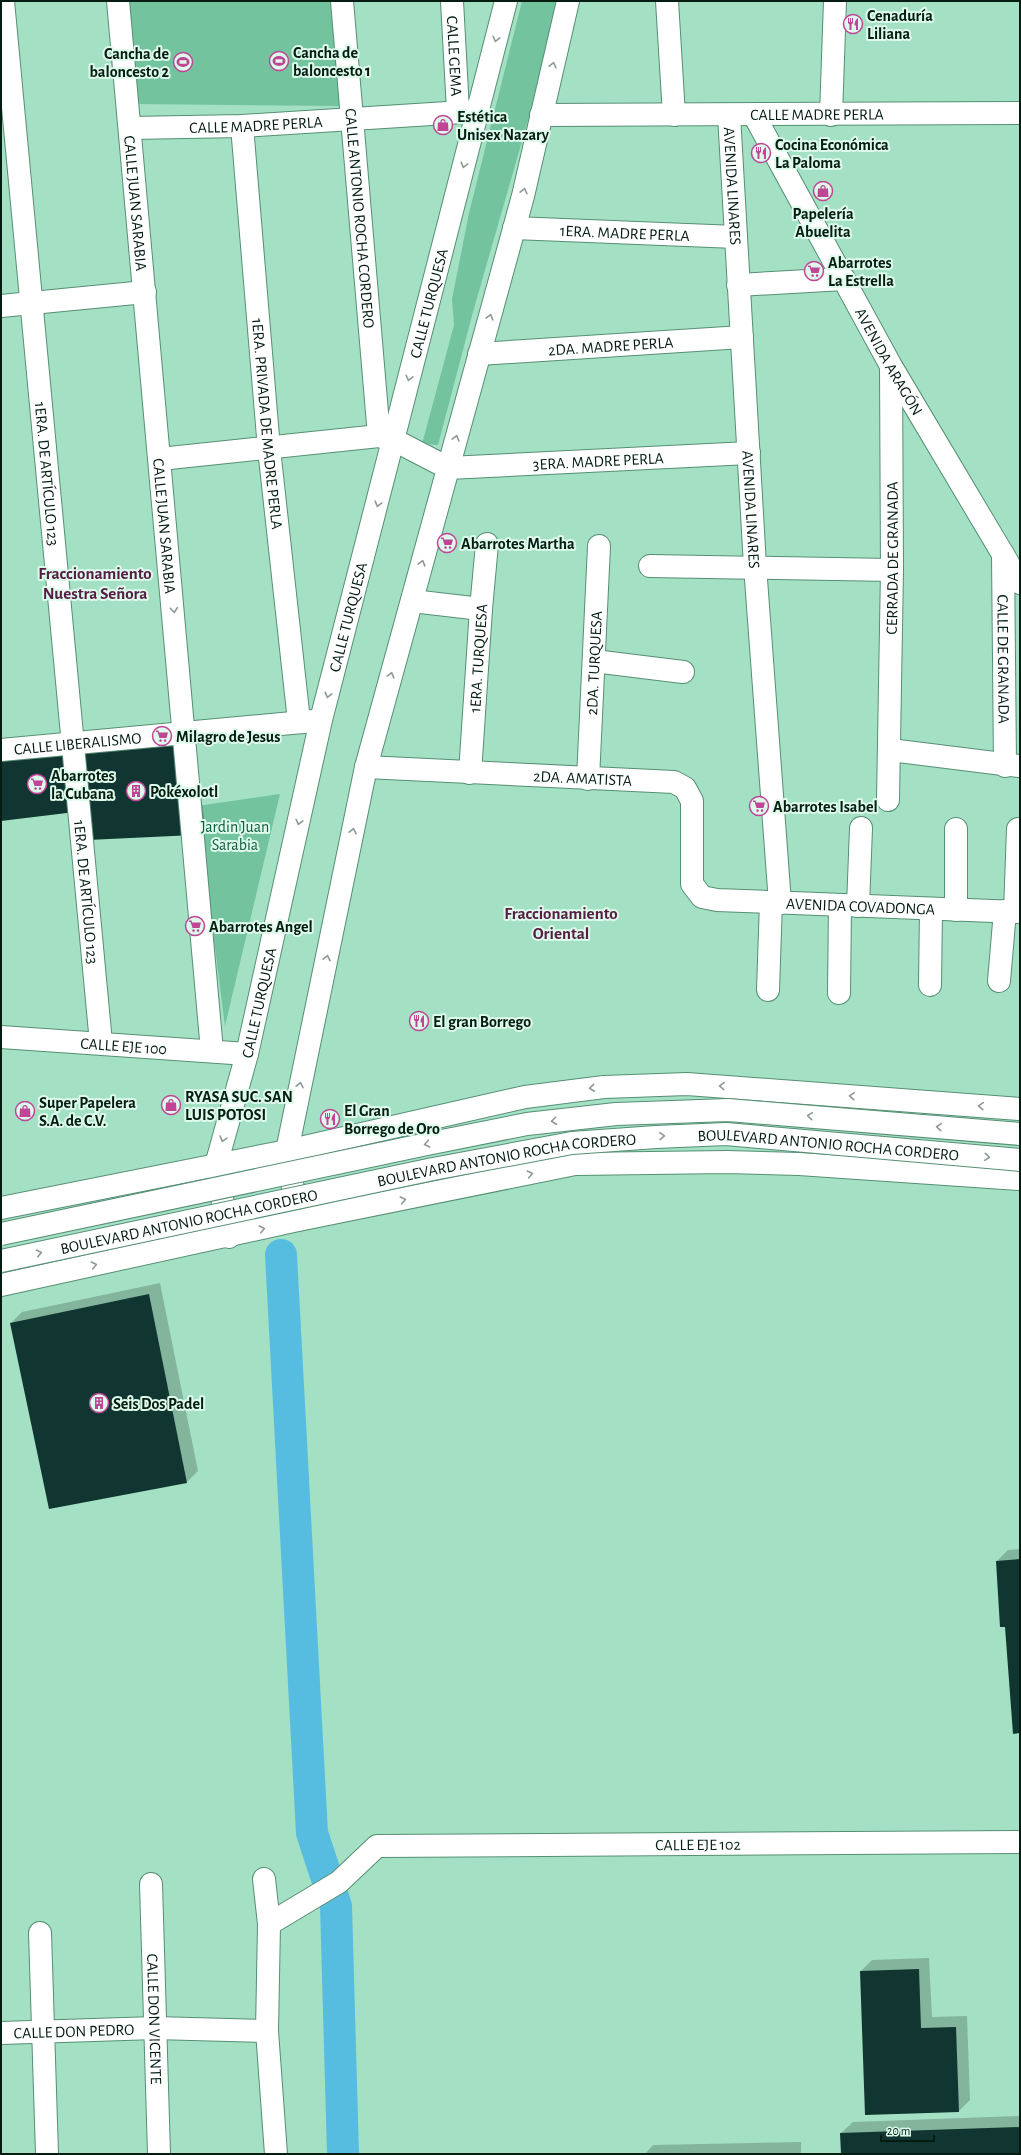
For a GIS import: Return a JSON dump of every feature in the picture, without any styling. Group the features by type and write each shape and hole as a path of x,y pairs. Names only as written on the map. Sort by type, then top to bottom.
{"main road":[{"name":"1ERA. DE ARTÍCULO 123","path":"3,1 101,1043"},
{"name":"CALLE JUAN SARABIA","path":"118,1 185,732 212,1051"},
{"name":"CALLE ANTONIO ROCHA CORDERO","path":"342,1 351,117 387,438"},
{"name":"CALLE GEMA","path":"452,1 468,111"},
{"name":"CALLE TURQUESA","path":"229,1236 216,1165 247,1054 321,720 387,438 428,299 468,111 506,1"},
{"path":"298,1220 287,1151 366,767 514,228 568,1"},
{"path":"667,1 674,115"},
{"path":"831,115 835,1"},
{"name":"CALLE MADRE PERLA","path":"130,128 242,126 351,117 468,111"},
{"name":"CALLE MADRE PERLA","path":"542,115 831,115 1020,113"},
{"name":"AVENIDA LINARES","path":"728,115 775,902 768,990"},
{"name":"AVENIDA ARAGÓN","path":"754,115 891,366 1020,583"},
{"name":"1ERA. PRIVADA DE MADRE PERLA","path":"242,126 269,449 299,721"},
{"name":"1ERA. MADRE PERLA","path":"514,228 736,237"},
{"path":"738,285 844,280"},
{"path":"1,306 145,292"},
{"name":"2DA. MADRE PERLA","path":"479,354 742,337"},
{"name":"CERRADA DE GRANADA","path":"888,800 892,570 891,366"},
{"path":"160,459 387,438 448,468"},
{"name":"3ERA. MADRE PERLA","path":"448,468 749,453"},
{"name":"1ERA. TURQUESA","path":"470,773 487,544"},
{"name":"2DA. TURQUESA","path":"588,779 599,546"},
{"name":"CALLE DE GRANADA","path":"890,750 1012,766 1003,553"},
{"path":"650,566 755,566 892,570"},
{"path":"412,601 481,609"},
{"path":"594,661 683,672"},
{"name":"CALLE LIBERALISMO","path":"1,750 321,720"},
{"name":"2DA. AMATISTA","path":"366,767 674,782 685,788 692,801 692,884 702,897"},
{"path":"839,993 849,906 861,828"},
{"path":"999,981 1013,912 1018,829"},
{"path":"956,830 956,910"},
{"name":"AVENIDA COVADONGA","path":"702,897 717,900 1013,912"},
{"path":"930,985 931,908"},
{"name":"CALLE EJE 100","path":"1,1037 247,1054"},
{"path":"1,1208 132,1180 287,1151 525,1097 564,1091 646,1085 687,1084 1020,1109"},
{"name":"BOULEVARD ANTONIO ROCHA CORDERO","path":"1,1234 527,1124 616,1114 728,1110 1020,1134"},
{"path":"361,1134 345,1143 339,1153 336,1165 336,1177 341,1188 349,1197 359,1203 376,1205"},
{"name":"BOULEVARD ANTONIO ROCHA CORDERO","path":"1,1261 572,1142 656,1136 726,1134 1020,1160"},
{"name":"BOULEVARD ANTONIO ROCHA CORDERO","path":"1,1285 298,1220 575,1164 727,1162 799,1164 1020,1179"},
{"path":"132,1180 145,1180 155,1183 172,1198 176,1208 177,1220 175,1230 169,1240 161,1248 149,1253"},
{"name":"CALLE EJE 102","path":"269,1924 288,1914 339,1882 377,1846 1020,1842"},
{"path":"264,1879 269,1924 267,2031 276,2154"},
{"name":"CALLE DON VICENTE","path":"151,1884 159,2154"},
{"path":"40,1933 46,2154"},
{"name":"CALLE DON PEDRO","path":"1,2033 155,2028 267,2031"}],"green space":[{"path":"124,1 333,1 341,106 135,104"},
{"path":"522,1 559,1 547,54 473,312 438,445 422,444 454,325 452,299 469,213"},
{"name":"Jardin Juan Sarabia","path":"280,794 225,1026 197,806"}],"building":[{"name":"Pokéxolotl","path":"179,738 194,835 88,840 80,748"},
{"name":"Abarrotes la Cubana","path":"68,748 75,812 1,821 1,755"},
{"name":"Seis Dos Padel","path":"149,1294 187,1483 49,1509 10,1323"},
{"path":"1020,1559 1020,1733 1013,1734 1005,1627 1000,1627 996,1561"},
{"path":"919,1969 921,2028 956,2027 959,2112 865,2115 860,1971"},
{"path":"1020,2127 1020,2154 841,2154 840,2133"}],"waterway":[{"path":"281,1255 312,1833 336,1906 343,2154"}],"place":[{"name":"Cenaduría Liliana","path":"853,24"},
{"name":"Cancha de baloncesto 1","path":"279,61"},
{"name":"Cancha de baloncesto 2","path":"183,62"},
{"name":"Estética Unisex Nazary","path":"443,125"},
{"name":"Cocina Económica La Paloma","path":"761,153"},
{"name":"Papelería Abuelita","path":"823,191"},
{"name":"Abarrotes La Estrella","path":"814,271"},
{"name":"Abarrotes Martha","path":"447,543"},
{"name":"Milagro de Jesus","path":"162,736"},
{"name":"Abarrotes la Cubana","path":"37,784"},
{"name":"Pokéxolotl","path":"136,791"},
{"name":"Abarrotes Isabel","path":"759,806"},
{"name":"Abarrotes Angel","path":"195,926"},
{"name":"El gran Borrego","path":"419,1021"},
{"name":"RYASA SUC. SAN LUIS POTOSI","path":"171,1105"},
{"name":"Super Papelera S.A. de C.V.","path":"25,1111"},
{"name":"El Gran Borrego de Oro","path":"330,1119"},
{"name":"Seis Dos Padel","path":"99,1403"}],"district":[{"name":"Fraccionamiento Nuestra Señora","path":"95,583"},
{"name":"Fraccionamiento Oriental","path":"561,923"}]}
